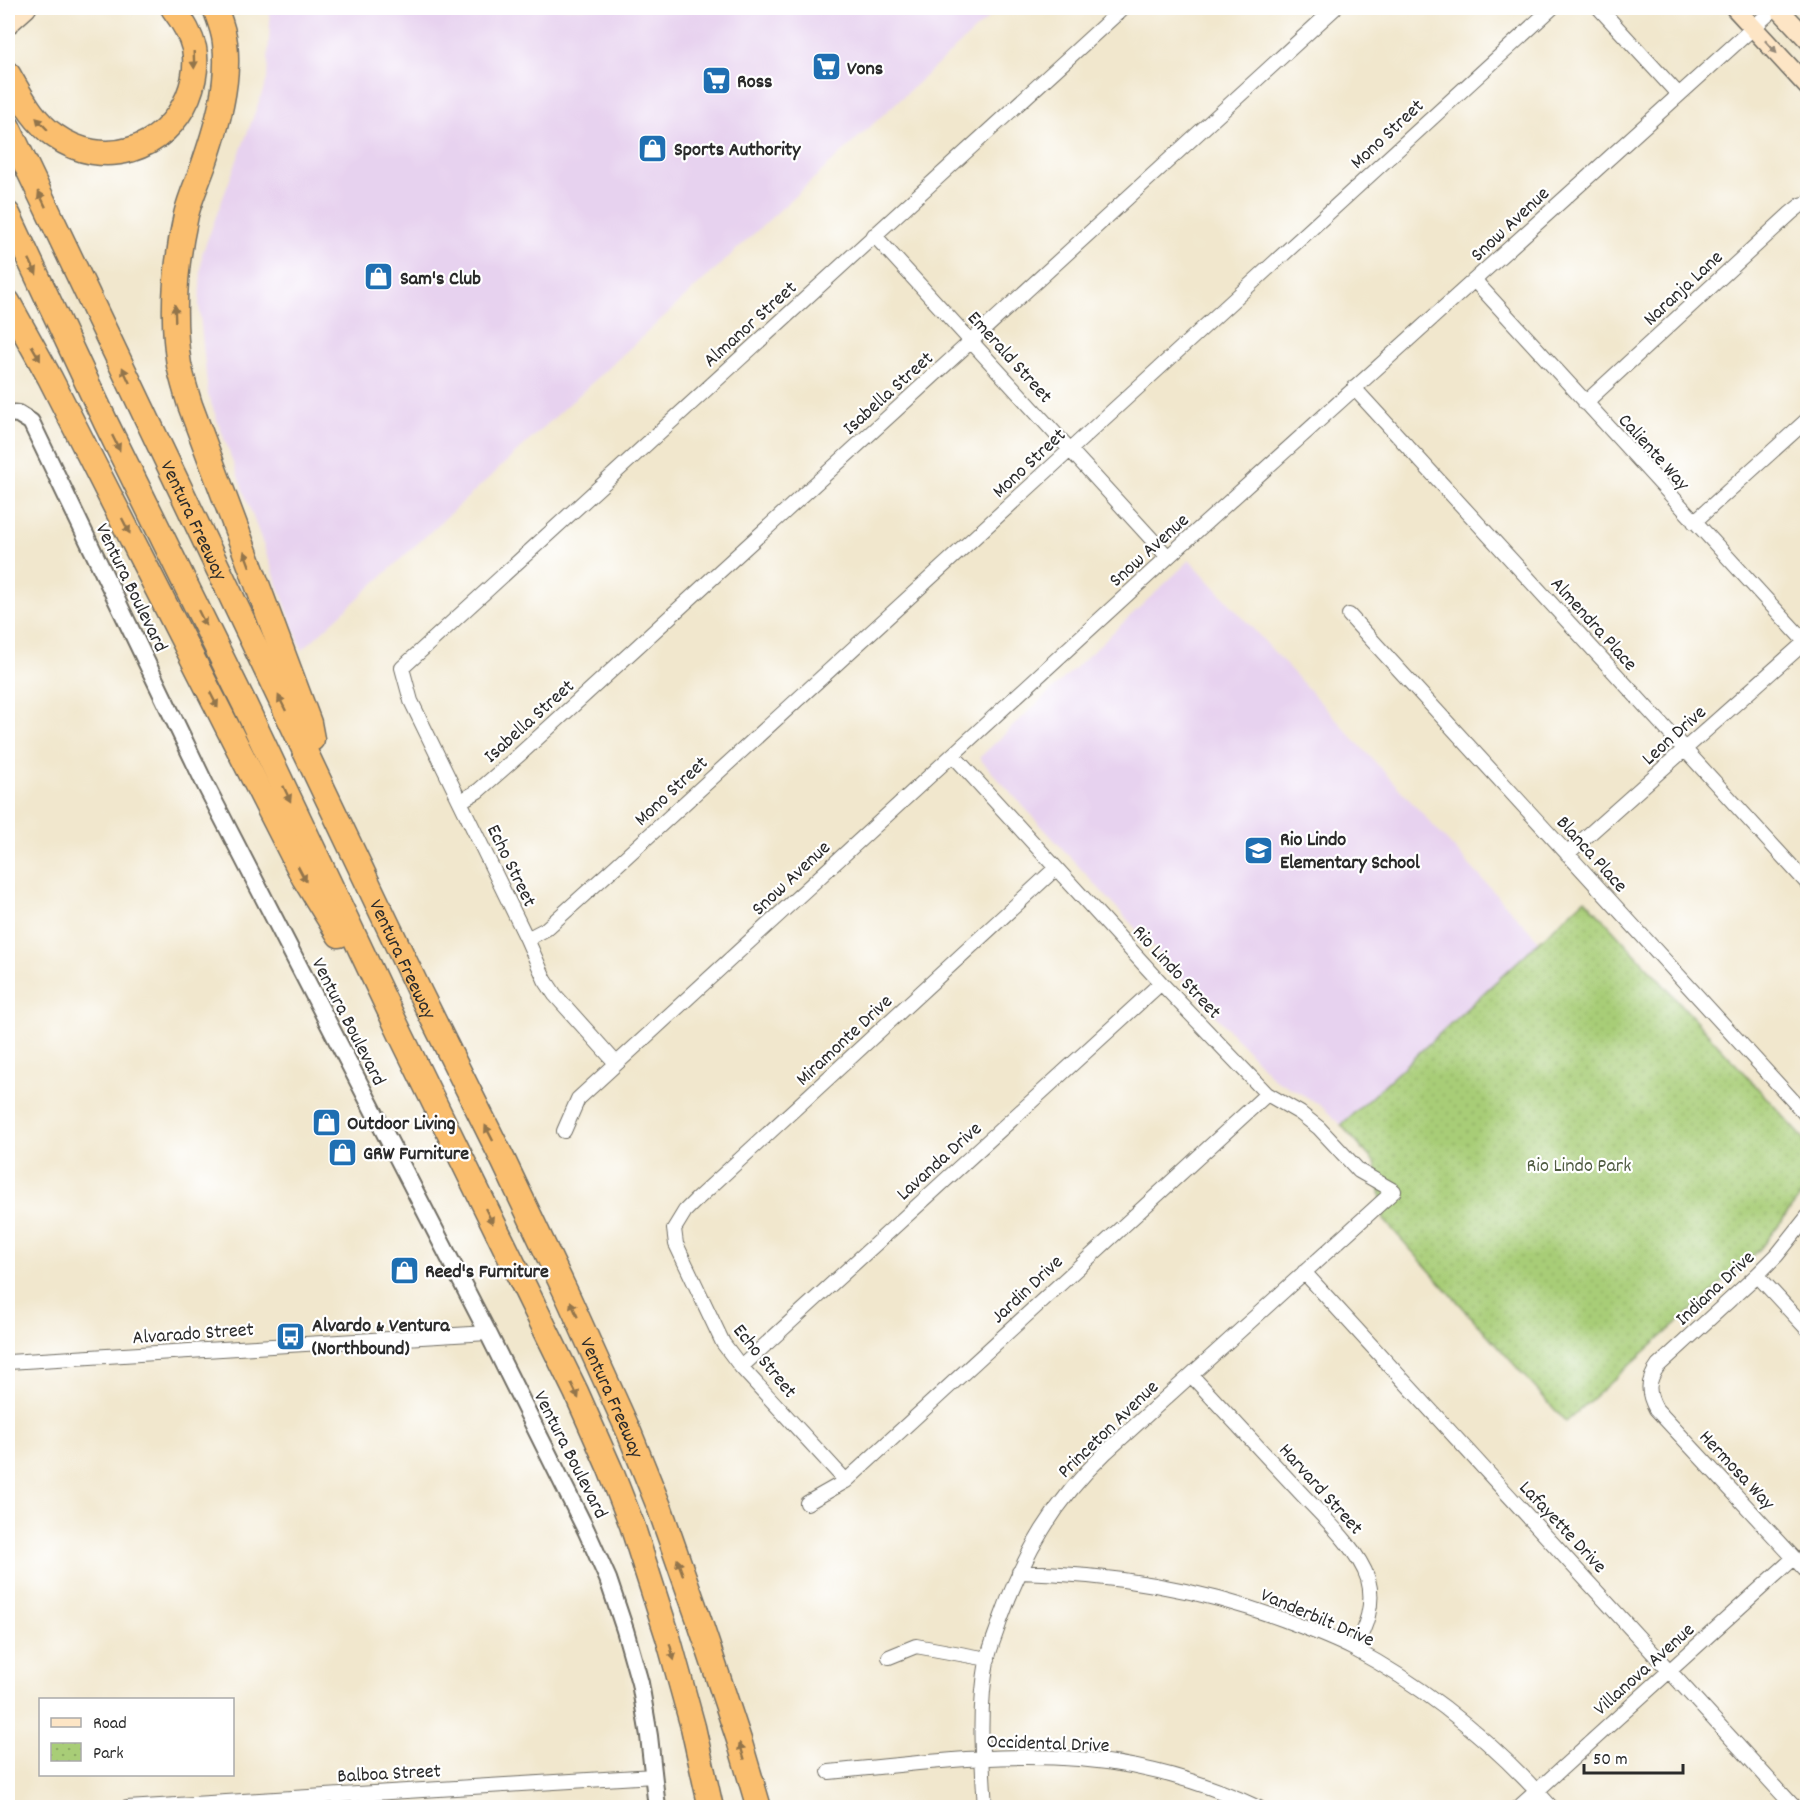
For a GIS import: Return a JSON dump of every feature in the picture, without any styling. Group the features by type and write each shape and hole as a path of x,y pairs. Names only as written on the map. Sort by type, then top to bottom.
{"highway":[{"path":"8,75 29,110 42,125 71,146 91,152 112,153 133,149 153,140 171,125 182,110 191,89 195,69 194,48 186,25 173,8"},
{"path":"215,8 225,43 222,101 187,213 177,259 174,300 179,366 190,405 309,723 325,794"},
{"name":"Ventura Freeway","path":"8,127 420,993 554,1266 629,1432 660,1509 699,1620 759,1808"},
{"name":"Ventura Freeway","path":"8,214 106,423 250,716 401,1035 576,1392 610,1469 632,1525 668,1637 693,1727 711,1808"},
{"path":"8,302 50,378 304,878 401,1035"}],"main road":[{"path":"8,26 27,8"},
{"path":"1735,8 1808,87"},
{"path":"1777,8 1808,40"}],"street":[{"name":"Almanor Street","path":"402,668 1123,8"},
{"name":"Isabella Street","path":"461,801 478,791 518,756 1335,8"},
{"name":"Mono Street","path":"527,939 546,929 564,913 1552,8"},
{"path":"1599,8 1678,94"},
{"name":"Snow Avenue","path":"564,1131 578,1099 616,1063 1168,557 1475,281 1678,94 1777,8"},
{"name":"Naranja Lane","path":"1585,403 1791,213 1801,205 1808,203"},
{"name":"Emerald Street","path":"874,235 1168,557"},
{"name":"Caliente Way","path":"1475,281 1806,644"},
{"name":"Almendra Place","path":"1354,388 1808,884"},
{"name":"Ventura Boulevard","path":"8,413 18,414 31,422 205,784 488,1333 586,1530 608,1579 640,1683 650,1736 657,1808"},
{"path":"1694,522 1808,419"},
{"name":"Blanca Place","path":"1349,615 1808,1117"},
{"name":"Leon Drive","path":"1567,854 1806,644"},
{"name":"Echo Street","path":"402,668 411,701 545,980 555,996 616,1063"},
{"name":"Rio Lindo Street","path":"952,755 1161,983 1267,1094 1300,1113 1319,1128 1359,1171 1394,1191"},
{"name":"Miramonte Drive","path":"677,1248 674,1230 685,1211 1056,868"},
{"name":"Lavanda Drive","path":"741,1367 1161,983"},
{"name":"Jardin Drive","path":"807,1503 846,1481 1267,1094"},
{"name":"Princeton Avenue","path":"985,1808 982,1714 988,1659 1019,1572 1046,1521 1066,1495 1106,1452 1394,1191"},
{"name":"Indiana Drive","path":"1648,1387 1651,1375 1658,1366 1778,1255 1808,1216"},
{"name":"Echo Street","path":"677,1248 723,1343 741,1367 846,1481"},
{"name":"Lafayette Drive","path":"1304,1272 1795,1808"},
{"path":"1758,1275 1808,1330"},
{"name":"Alvarado Street","path":"8,1362 488,1333"},
{"name":"Harvard Street","path":"1191,1375 1326,1520 1354,1551 1362,1564 1371,1595 1370,1610 1354,1649"},
{"name":"Hermosa Way","path":"1648,1387 1650,1399 1656,1409 1808,1573"},
{"name":"Villanova Avenue","path":"1518,1808 1794,1558"},
{"name":"Vanderbilt Drive","path":"1019,1572 1131,1581 1212,1596 1294,1623 1354,1649 1392,1671 1458,1719 1495,1750 1537,1790 1552,1808"},
{"path":"889,1658 916,1646 988,1659"},
{"name":"Occidental Drive","path":"830,1772 982,1759 1079,1759 1122,1764 1180,1777 1230,1794 1259,1808"},
{"name":"Balboa Street","path":"127,1808 654,1776"}],"shaded area":[{"path":"268,8 999,8 302,650 208,395 199,304 202,254 267,80 270,21"},
{"name":"Rio Lindo Elementary School","path":"1190,560 1539,941 1341,1125 1319,1104 1273,1078 979,758"}],"green space":[{"name":"Rio Lindo Park","path":"1585,899 1807,1142 1807,1188 1760,1249 1566,1422 1384,1220 1376,1164 1341,1125"}],"place":[{"name":"Vons","path":"826,67"},
{"name":"Ross","path":"716,80"},
{"name":"Sports Authority","path":"653,148"},
{"name":"Sam's Club","path":"379,277"},
{"name":"Rio Lindo Elementary School","path":"1259,850"},
{"name":"Outdoor Living","path":"326,1122"},
{"name":"GRW Furniture","path":"342,1152"},
{"name":"Reed's Furniture","path":"404,1270"},
{"name":"Alvardo & Ventura (Northbound)","path":"291,1336"}]}
